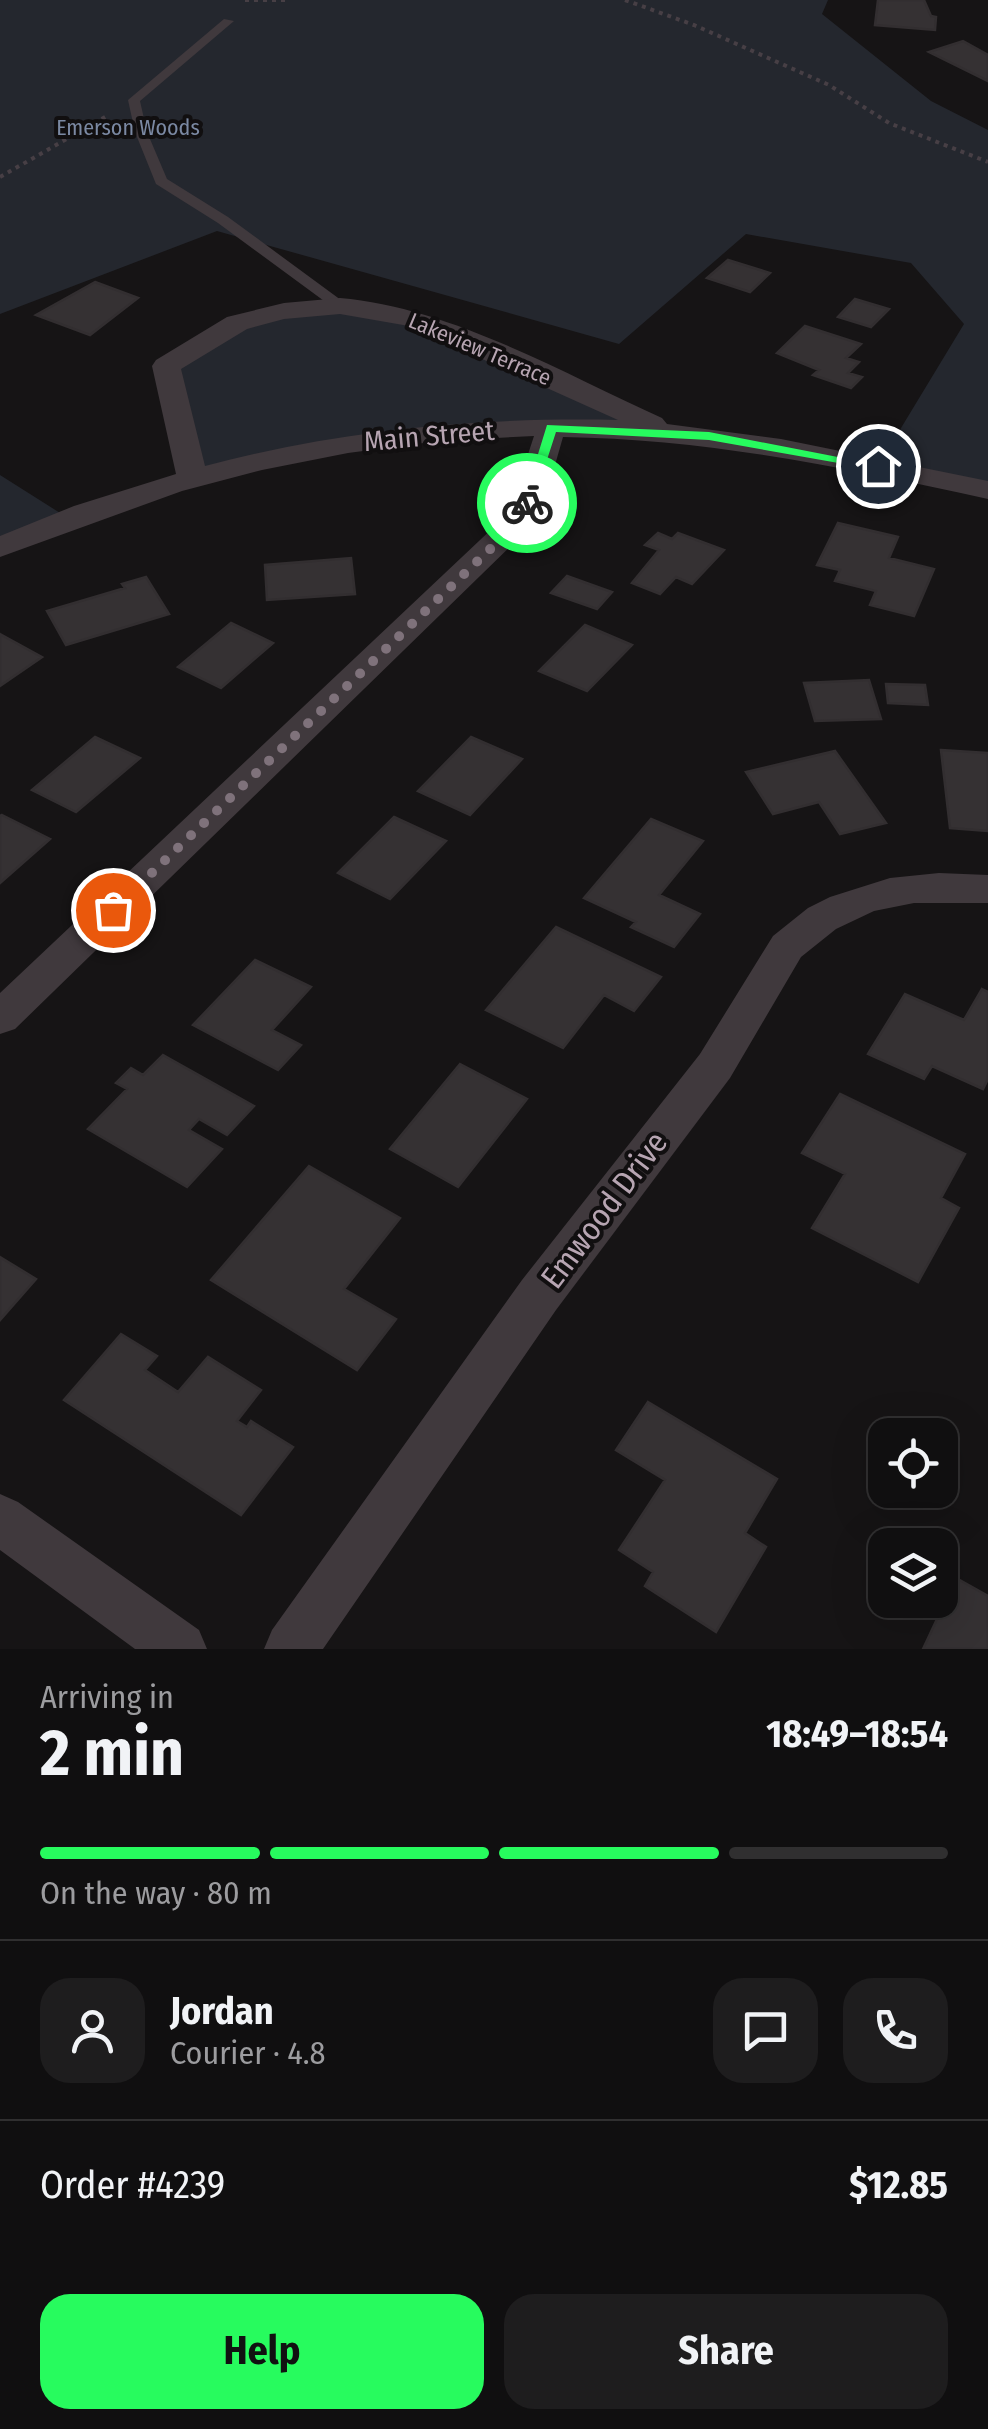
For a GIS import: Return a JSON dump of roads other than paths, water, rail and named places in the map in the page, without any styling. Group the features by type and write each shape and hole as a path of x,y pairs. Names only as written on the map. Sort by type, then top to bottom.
{"street":[{"name":"Lakeview Terrace","path":"192,477 166,366 237,323 284,311 340,306 419,320 673,433"},
{"path":"0,1018 508,532 529,500 551,428"},
{"name":"Main Street","path":"0,547 68,518 192,477 344,444 492,429 673,433 804,450 988,490"},
{"name":"Emwood Drive","path":"291,1649 540,1294 732,1044 778,958 801,933 841,907 888,891 941,885 988,889"},
{"path":"0,1520 180,1649"}],"lane":[{"path":"228,21 134,100 141,132 161,181 223,220 340,306"}],"park label":[{"name":"Emerson Woods","path":"128,127"}]}
